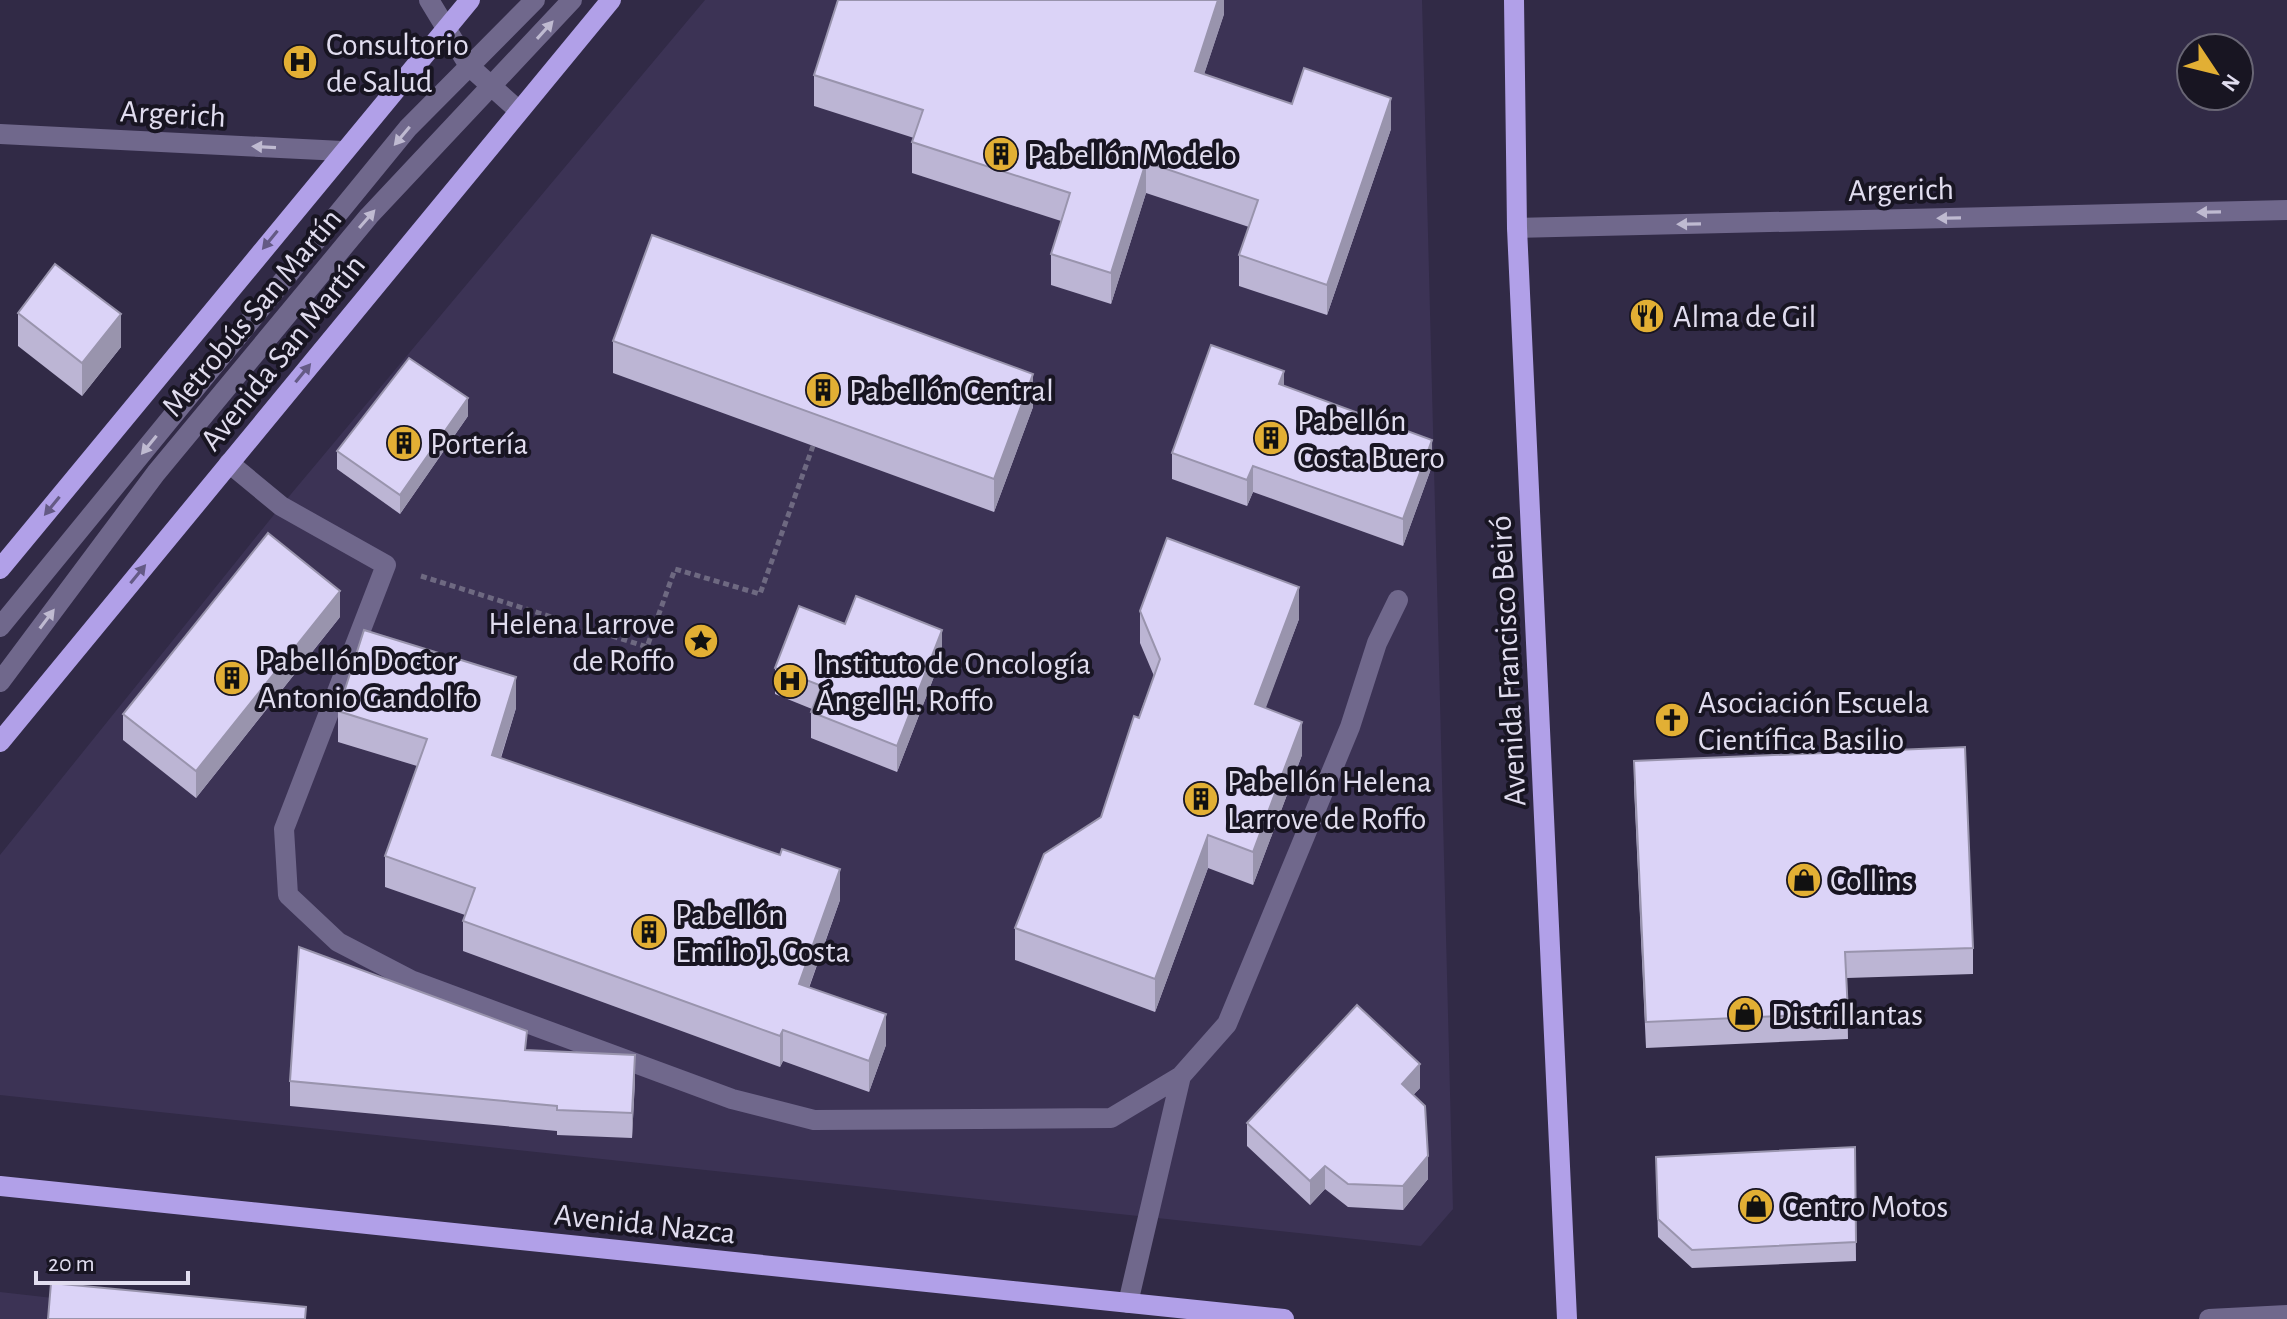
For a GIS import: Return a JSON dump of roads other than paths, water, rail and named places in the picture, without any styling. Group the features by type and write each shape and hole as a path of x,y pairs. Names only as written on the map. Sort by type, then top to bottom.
{"main road":[{"path":"0,569 342,151 470,0"},
{"name":"Avenida San Martín","path":"0,742 611,0"},
{"name":"Avenida Francisco Beiró","path":"1514,0 1517,228 1567,1319"},
{"name":"Avenida Nazca","path":"0,1186 1284,1319"}],"street":[{"path":"429,0 469,66 519,111"},
{"name":"Metrobús San Martín","path":"0,627 408,128 535,0"},
{"name":"Metrobús San Martín","path":"0,682 176,449 369,216 572,0"},
{"name":"Argerich","path":"0,134 342,151"},
{"name":"Argerich","path":"1517,228 2287,210"},
{"path":"229,463 281,506 386,565 284,829 288,895 338,942 427,986 732,1099 814,1120 1111,1118 1181,1076 1227,1024 1350,727 1377,643 1398,600"},
{"path":"1128,1303 1181,1076"},
{"path":"2209,1319 2287,1315"}],"place":[{"name":"Consultorio de Salud","path":"300,62"},
{"name":"Pabellón Modelo","path":"1001,154"},
{"name":"Alma de Gil","path":"1647,316"},
{"name":"Pabellón Central","path":"823,390"},
{"name":"Pabellón Costa Buero","path":"1271,438"},
{"name":"Portería","path":"404,443"},
{"name":"Helena Larrove de Roffo","path":"701,641"},
{"name":"Pabellón Doctor Antonio Gandolfo","path":"232,678"},
{"name":"Instituto de Oncología Ángel H. Roffo","path":"790,681"},
{"name":"Asociación Escuela Científica Basilio","path":"1672,720"},
{"name":"Pabellón Helena Larrove de Roffo","path":"1201,799"},
{"name":"Collins","path":"1804,880"},
{"name":"Pabellón Emilio J. Costa","path":"649,932"},
{"name":"Distrillantas","path":"1745,1014"},
{"name":"Centro Motos","path":"1756,1206"}]}
